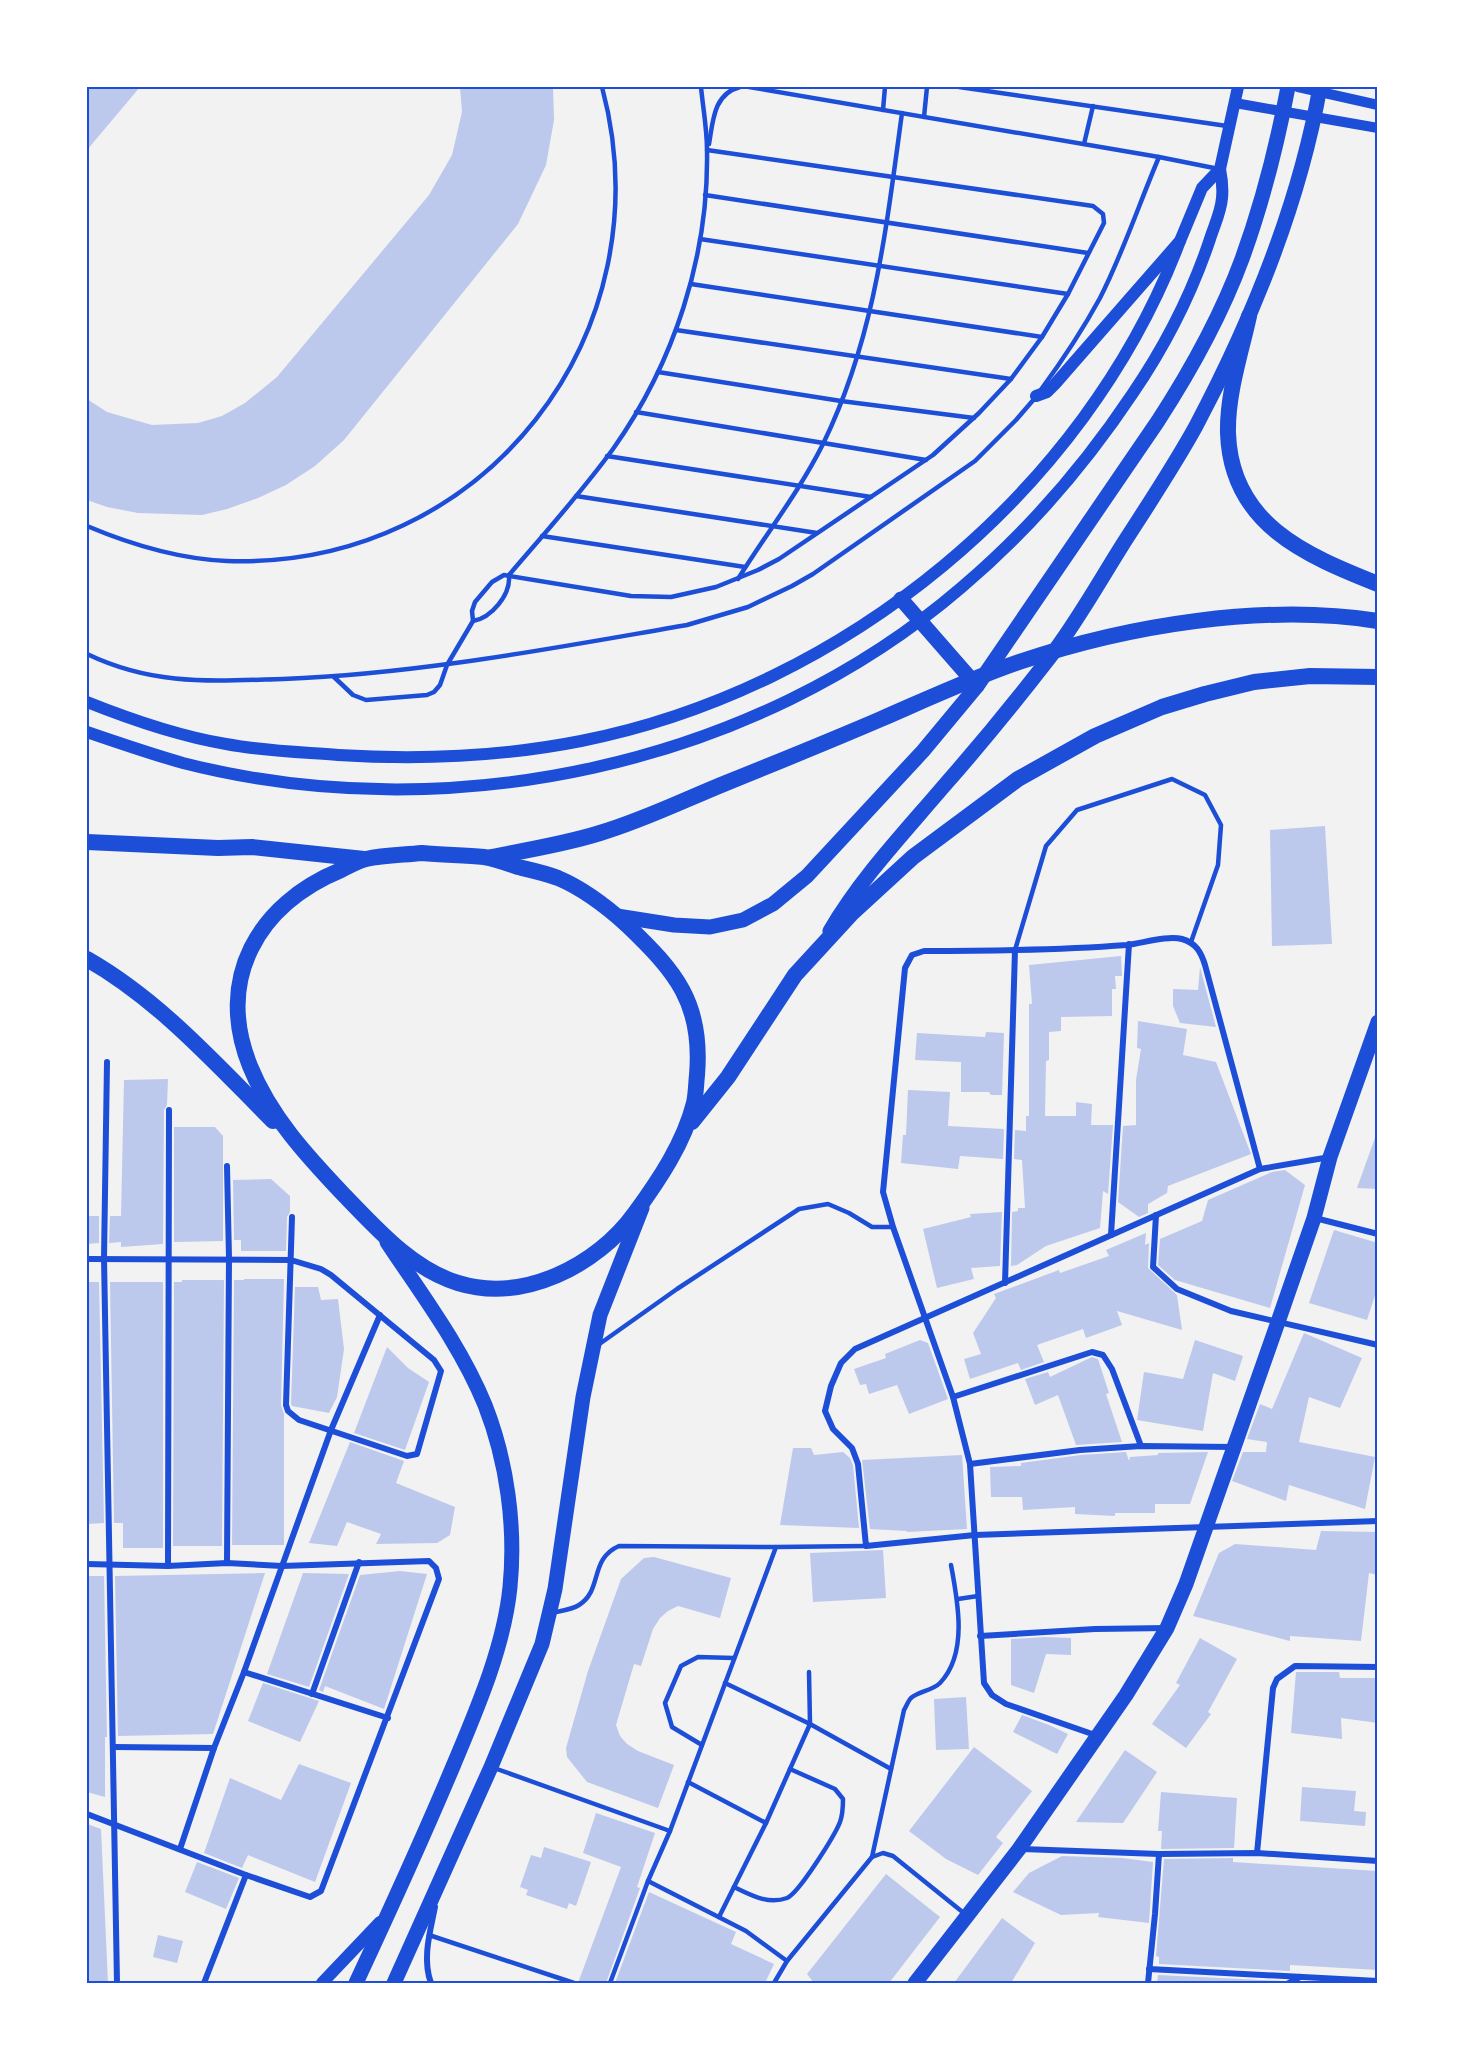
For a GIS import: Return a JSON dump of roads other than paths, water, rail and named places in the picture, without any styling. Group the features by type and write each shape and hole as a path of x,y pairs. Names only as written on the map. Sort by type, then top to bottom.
{"highway":[{"path":"1249,316 1230,402 1228,432 1231,461 1240,490 1257,516 1281,537 1318,559 1378,585"},
{"path":"87,842 219,848 252,847 365,859 422,853 487,857 544,848 601,833 656,814 963,682 1020,662 1125,633 1233,617 1321,615 1378,621"},
{"path":"682,1134 728,1077 795,975 820,946 881,884 913,857 1018,779 1095,736 1162,707 1254,681 1310,676 1377,677"},
{"path":"87,959 126,983 172,1021 382,1235 429,1271 445,1278 478,1287 513,1288 551,1278 568,1269 603,1247 627,1224 666,1167 682,1134 695,1101 698,1059 694,1020 681,986 659,956 617,916 582,890 562,880 487,857"},
{"path":"301,1150 270,1105 248,1062 240,1031 238,1010 242,969 258,935 282,905 311,883 365,859"}],"main road":[{"path":"87,732 184,763 244,775 314,785 377,789 460,787 592,769 654,753 732,725 788,700 843,670 919,621 984,568 1057,494 1090,454 1148,371 1174,324 1204,256 1221,206 1220,169 1238,87"},
{"path":"617,916 674,925 710,927 743,920 773,904 807,876 845,836 923,751 977,686 1182,383 1218,313 1242,259 1280,126 1288,87"},
{"path":"820,946 881,857 946,785 1052,655 1194,428 1249,316 1288,213 1307,149 1320,87"},
{"path":"87,702 171,732 225,744 378,758 454,757 521,752 584,741 658,721 722,698 780,672 830,645 901,599 942,568 984,530 1036,476 1075,429 1107,384 1136,336 1168,272 1202,188 1220,169"},
{"path":"1036,396 1047,392 1055,384 1180,241"},
{"path":"901,599 977,686"},
{"path":"915,1983 1019,1849 1098,1736 1167,1628 1186,1584 1278,1322 1314,1218 1330,1157 1378,1022"},
{"path":"394,1983 491,1767 542,1644 556,1578 592,1349 600,1315 647,1196"},
{"path":"356,1983 432,1816 486,1682 502,1630 510,1588 512,1536 507,1491 498,1448 485,1406 464,1360 382,1235"},
{"path":"322,1983 389,1912"}],"street":[{"path":"1298,87 1378,105"},
{"path":"1234,103 1378,128"},
{"path":"1098,1736 1005,1704 992,1695 984,1683 970,1464 953,1397 893,1227 883,1192 905,968 912,955 924,951 1015,950 1129,944 1179,938 1191,942 1200,951 1206,965 1260,1169"},
{"path":"1111,1235 1129,944"},
{"path":"1005,1283 1015,950"},
{"path":"107,1062 104,1258 117,1983"},
{"path":"168,1566 169,1110"},
{"path":"1330,1157 1260,1169 855,1349 842,1363 831,1386 825,1411 833,1429 852,1448 858,1464 866,1546 975,1535 1378,1521"},
{"path":"227,1167 230,1258 227,1563"},
{"path":"1156,1215 1153,1267 1177,1289 1231,1311 1378,1345"},
{"path":"87,1259 291,1260 331,1275 434,1360 441,1371 420,1450 413,1456 407,1456 331,1430 293,1416 288,1411 286,1405 291,1260 292,1216"},
{"path":"1314,1218 1378,1234"},
{"path":"180,1850 214,1748 244,1672 331,1430 380,1315"},
{"path":"953,1397 1092,1352 1103,1355 1112,1369 1142,1446"},
{"path":"970,1464 1080,1450 1142,1446 1234,1447"},
{"path":"87,1564 168,1566 227,1563 282,1566 429,1561 436,1568 439,1579 321,1892 310,1897 87,1814"},
{"path":"312,1694 359,1562"},
{"path":"980,1636 1095,1629 1167,1628"},
{"path":"1257,1853 1273,1688 1276,1679 1295,1666 1378,1667"},
{"path":"244,1672 388,1718"},
{"path":"114,1747 214,1748"},
{"path":"1019,1849 1159,1854 1257,1853 1378,1861"},
{"path":"1148,1983 1159,1854"},
{"path":"204,1983 246,1875"},
{"path":"432,1983 427,1971 429,1935 441,1878"},
{"path":"1149,1969 1378,1981"},
{"path":"1289,1983 1301,1977"}],"lane":[{"path":"87,526 141,546 198,558 255,561 312,555 394,530 445,503 490,468 530,427 553,396 577,356 599,302 612,246 616,189 612,132 602,87"},
{"path":"473,621 485,617 497,606 507,589 509,575 608,456 658,372 676,330 691,284 700,239 705,195 707,150 701,87"},
{"path":"707,150 719,101 730,90 740,87"},
{"path":"749,87 1220,169"},
{"path":"883,110 885,87"},
{"path":"924,117 927,87"},
{"path":"959,87 1229,126"},
{"path":"1084,144 1093,106"},
{"path":"738,579 800,485 822,444 858,356 871,312 880,266 902,113"},
{"path":"334,677 353,695 366,700 427,695 434,692 440,685 447,664 473,621 473,606 496,579 509,575 631,596 671,597 738,579 779,559 926,460 974,418 1011,379 1042,337 1068,294 1104,223 1103,214 1093,206 707,150"},
{"path":"87,654 122,669 174,680 200,682 334,677 447,664 687,625 718,617 771,597 820,569 975,461 1016,420 1036,396 1080,333 1101,296 1159,157"},
{"path":"705,195 1088,253"},
{"path":"700,239 1068,294"},
{"path":"691,284 1042,337"},
{"path":"676,330 1011,379"},
{"path":"658,372 841,401 974,418"},
{"path":"636,412 926,460"},
{"path":"608,456 871,497"},
{"path":"576,496 817,533"},
{"path":"542,536 745,567"},
{"path":"1015,950 1046,846 1077,810 1172,779 1205,795 1221,825 1218,865 1191,942"},
{"path":"592,1349 677,1289 799,1209 828,1204 872,1227 893,1227"},
{"path":"549,1613 581,1604 592,1589 602,1559 609,1550 619,1546 866,1546"},
{"path":"610,1983 648,1881 670,1831 776,1547"},
{"path":"774,1983 787,1961 872,1857 903,1710 911,1698 938,1685 951,1670 957,1654 958,1599 951,1565"},
{"path":"958,1599 978,1596"},
{"path":"702,1745 672,1727 665,1703 681,1666 698,1657 734,1658"},
{"path":"719,1917 766,1823 810,1724 809,1672"},
{"path":"725,1683 810,1724 891,1770"},
{"path":"491,1767 670,1831"},
{"path":"734,1887 764,1900 789,1897 800,1888 840,1822 843,1799 835,1789 790,1769"},
{"path":"688,1782 766,1823"},
{"path":"872,1857 883,1853 893,1856 967,1916"},
{"path":"648,1881 746,1931 787,1961"},
{"path":"429,1935 573,1983"}]}
